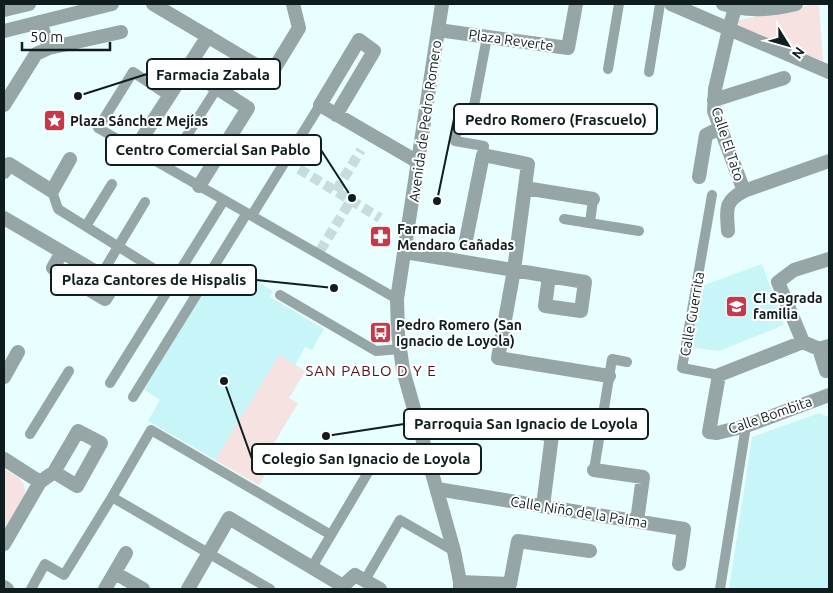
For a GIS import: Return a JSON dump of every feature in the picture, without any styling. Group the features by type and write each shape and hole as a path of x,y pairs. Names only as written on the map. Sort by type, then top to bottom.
{"street":[{"path":"4,10 29,4"},
{"path":"4,32 112,4"},
{"path":"153,4 272,74 299,28 293,4"},
{"name":"Avenida de Pedro Romero","path":"442,4 398,299 398,334 403,370 454,551 460,586"},
{"name":"Plaza Reverte","path":"438,30 568,48 576,4"},
{"path":"608,68 619,4"},
{"path":"649,72 660,4"},
{"path":"671,4 829,72"},
{"path":"729,6 774,8 796,4"},
{"name":"Calle El Tato","path":"729,6 728,29 714,100 714,111 744,191"},
{"path":"40,22 49,48"},
{"path":"4,105 36,54 49,48 121,32"},
{"path":"135,149 208,36"},
{"path":"465,245 484,146 455,141 460,109 473,111 487,37"},
{"path":"133,397 196,295 320,105 359,40 374,51 336,115"},
{"path":"187,69 248,108 199,186"},
{"path":"169,96 133,72 98,128 398,299"},
{"path":"714,100 784,78"},
{"path":"167,167 217,88"},
{"path":"320,105 418,162"},
{"path":"699,177 706,134 720,128"},
{"path":"483,156 528,164 514,270 498,358 609,376"},
{"path":"52,191 70,159"},
{"name":"Calle El Tato","path":"728,231 726,207 734,196 829,161"},
{"path":"4,172 9,164 52,191 58,209 196,295"},
{"path":"86,226 112,184"},
{"path":"525,188 593,198 590,223"},
{"name":"Calle Guerrita","path":"712,195 682,368 719,375"},
{"path":"110,383 224,200"},
{"path":"101,275 145,202"},
{"path":"4,218 115,283 105,299 53,268 62,252"},
{"path":"564,219 639,231"},
{"path":"405,252 549,276"},
{"path":"803,342 778,282 794,270 829,259"},
{"path":"280,295 376,351 400,349"},
{"path":"719,375 803,342 824,348 829,386"},
{"path":"6,370 18,352"},
{"path":"627,362 612,360 594,470 643,477 637,521"},
{"path":"30,434 69,371"},
{"name":"Calle Bombita","path":"719,375 709,432 716,433 746,426 829,395"},
{"path":"489,424 552,435 543,506"},
{"path":"720,589 746,426"},
{"path":"31,589 45,564 64,575 151,430 331,535"},
{"path":"312,567 373,464 425,447"},
{"path":"4,459 40,482"},
{"path":"4,544 40,482 54,472"},
{"name":"Calle Niño de la Palma","path":"437,490 684,529 679,564"},
{"path":"112,497 270,589"},
{"path":"188,589 229,518 342,587 355,575 380,589"},
{"path":"365,580 400,520 454,551"},
{"path":"460,586 510,584 518,541 590,551"},
{"path":"105,589 126,553"},
{"path":"115,573 143,589"}],"shaded area":[{"path":"819,4 823,61 744,30 735,21"},
{"path":"227,264 273,291 270,297 324,329 312,350 305,347 295,365 305,371 289,398 298,403 271,448 278,452 259,485 148,421 160,400 144,390 217,267"},
{"name":"CI Sagrada familia","path":"762,264 784,325 719,351 689,347 699,287"},
{"path":"279,355 305,371 289,398 298,403 271,448 278,452 259,485 215,460"},
{"path":"819,413 829,417 829,589 729,589 752,437"},
{"path":"4,469 23,483 25,491 4,532"}],"tunnel":[{"path":"336,191 361,150"},
{"path":"299,169 380,218"},
{"path":"320,251 351,200"}],"place":[{"name":"Farmacia Zabala","path":"78,96"},
{"name":"Plaza Sánchez Mejías","path":"54,121"},
{"name":"Centro Comercial San Pablo","path":"352,198"},
{"name":"Pedro Romero (Frascuelo)","path":"437,201"},
{"name":"Farmacia Mendaro Cañadas","path":"381,237"},
{"name":"Plaza Cantores de Hispalis","path":"334,288"},
{"name":"CI Sagrada familia","path":"737,306"},
{"name":"Pedro Romero (San Ignacio de Loyola)","path":"380,333"},
{"name":"Colegio San Ignacio de Loyola","path":"224,381"},
{"name":"Parroquia San Ignacio de Loyola","path":"326,436"}],"district":[{"name":"SAN PABLO D Y E","path":"371,370"}]}
